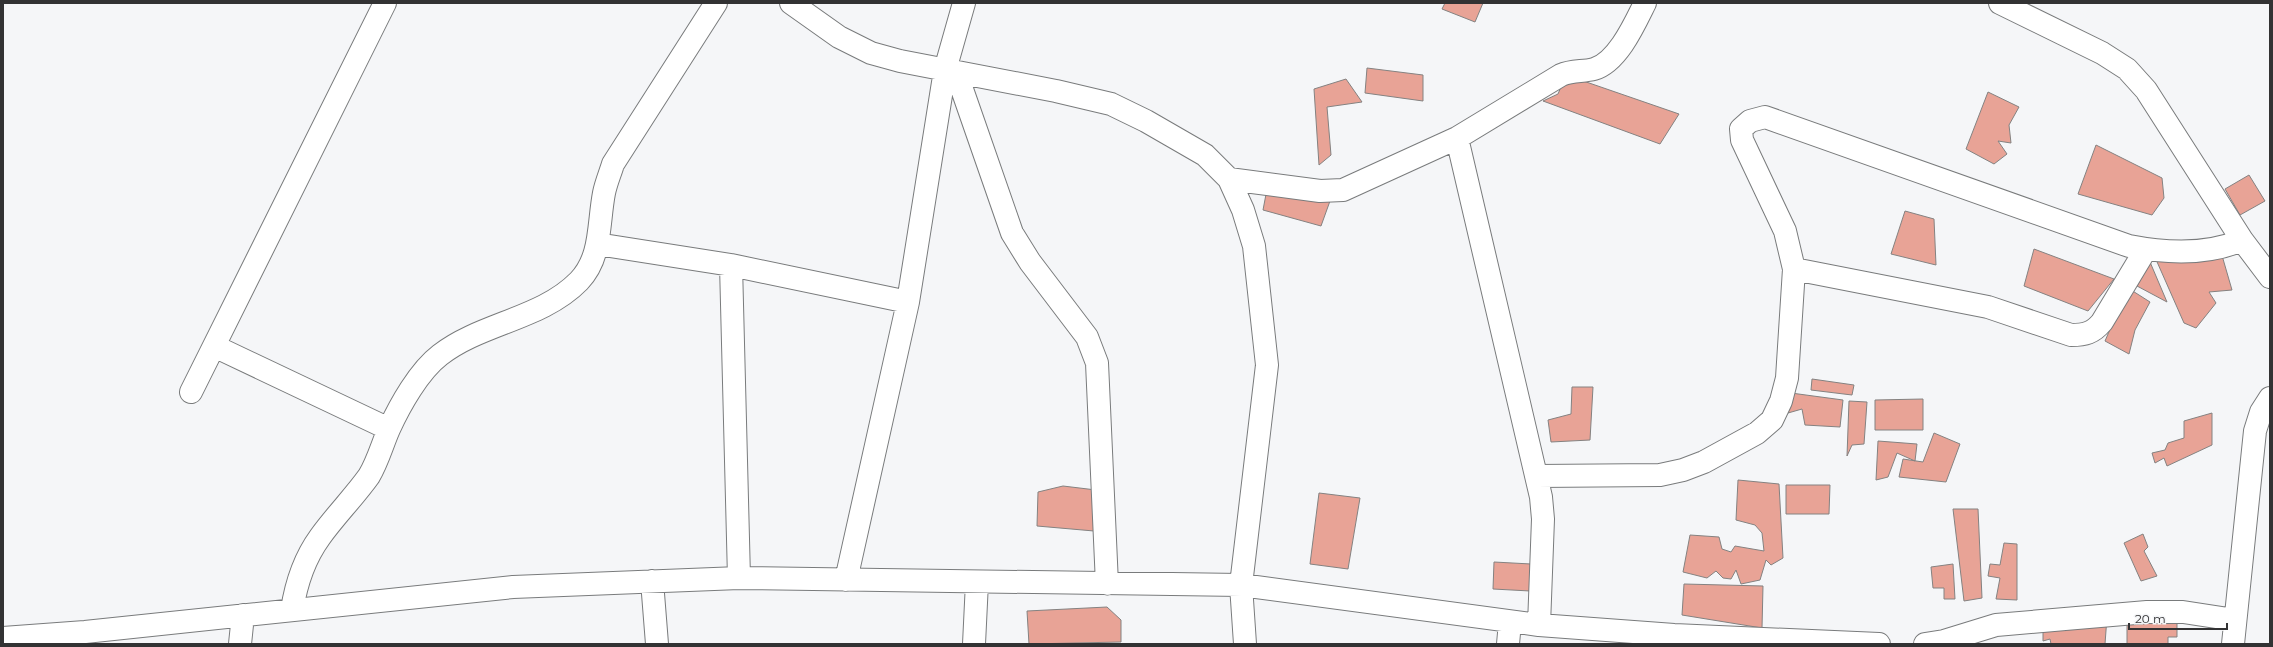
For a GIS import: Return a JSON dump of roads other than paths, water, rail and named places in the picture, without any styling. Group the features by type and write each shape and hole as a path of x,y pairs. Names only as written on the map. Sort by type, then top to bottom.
{"street":[{"path":"191,392 385,3"},
{"path":"287,611 296,585 318,538 368,476 379,456 389,429 421,373 440,354 460,343 552,301 579,282 593,261 597,244 604,193 613,164 716,3"},
{"path":"791,3 839,36 871,53 950,71 1056,91 1111,104 1146,121 1205,155 1229,179 1243,210 1254,246 1268,365 1241,586 1245,644"},
{"path":"846,580 908,302 950,71 964,3"},
{"path":"1229,179 1320,191 1343,190 1457,138 1561,75 1570,71 1595,68 1612,56 1630,34 1645,3"},
{"path":"2000,3 2102,53 2127,69 2146,90 2242,240 2270,278"},
{"path":"950,71 1012,233 1030,262 1087,337 1097,363 1107,584"},
{"path":"1537,476 1660,475 1683,470 1704,462 1757,433 1772,420 1782,401 1787,378 1794,269 1784,231 1742,140 1741,129 1750,121 1765,117 2129,246 2146,249 2202,250 2230,245 2242,240"},
{"path":"1457,138 1537,476 1543,519 1539,624"},
{"path":"597,244 732,265 908,302"},
{"path":"1794,269 1988,307 2071,335 2082,335 2094,332 2102,322 2146,249"},
{"path":"732,265 739,578"},
{"path":"214,346 389,429"},
{"path":"2233,644 2255,431 2261,412 2270,398"},
{"path":"3,638 50,636 513,587 739,578 1241,586 1510,622 1674,640 1880,644"},
{"path":"652,581 657,644"},
{"path":"974,644 977,582"},
{"path":"1925,644 1944,641 1996,625 2147,612 2183,612 2235,620"},
{"path":"240,644 249,615"},
{"path":"1508,644 1510,622"}]}
